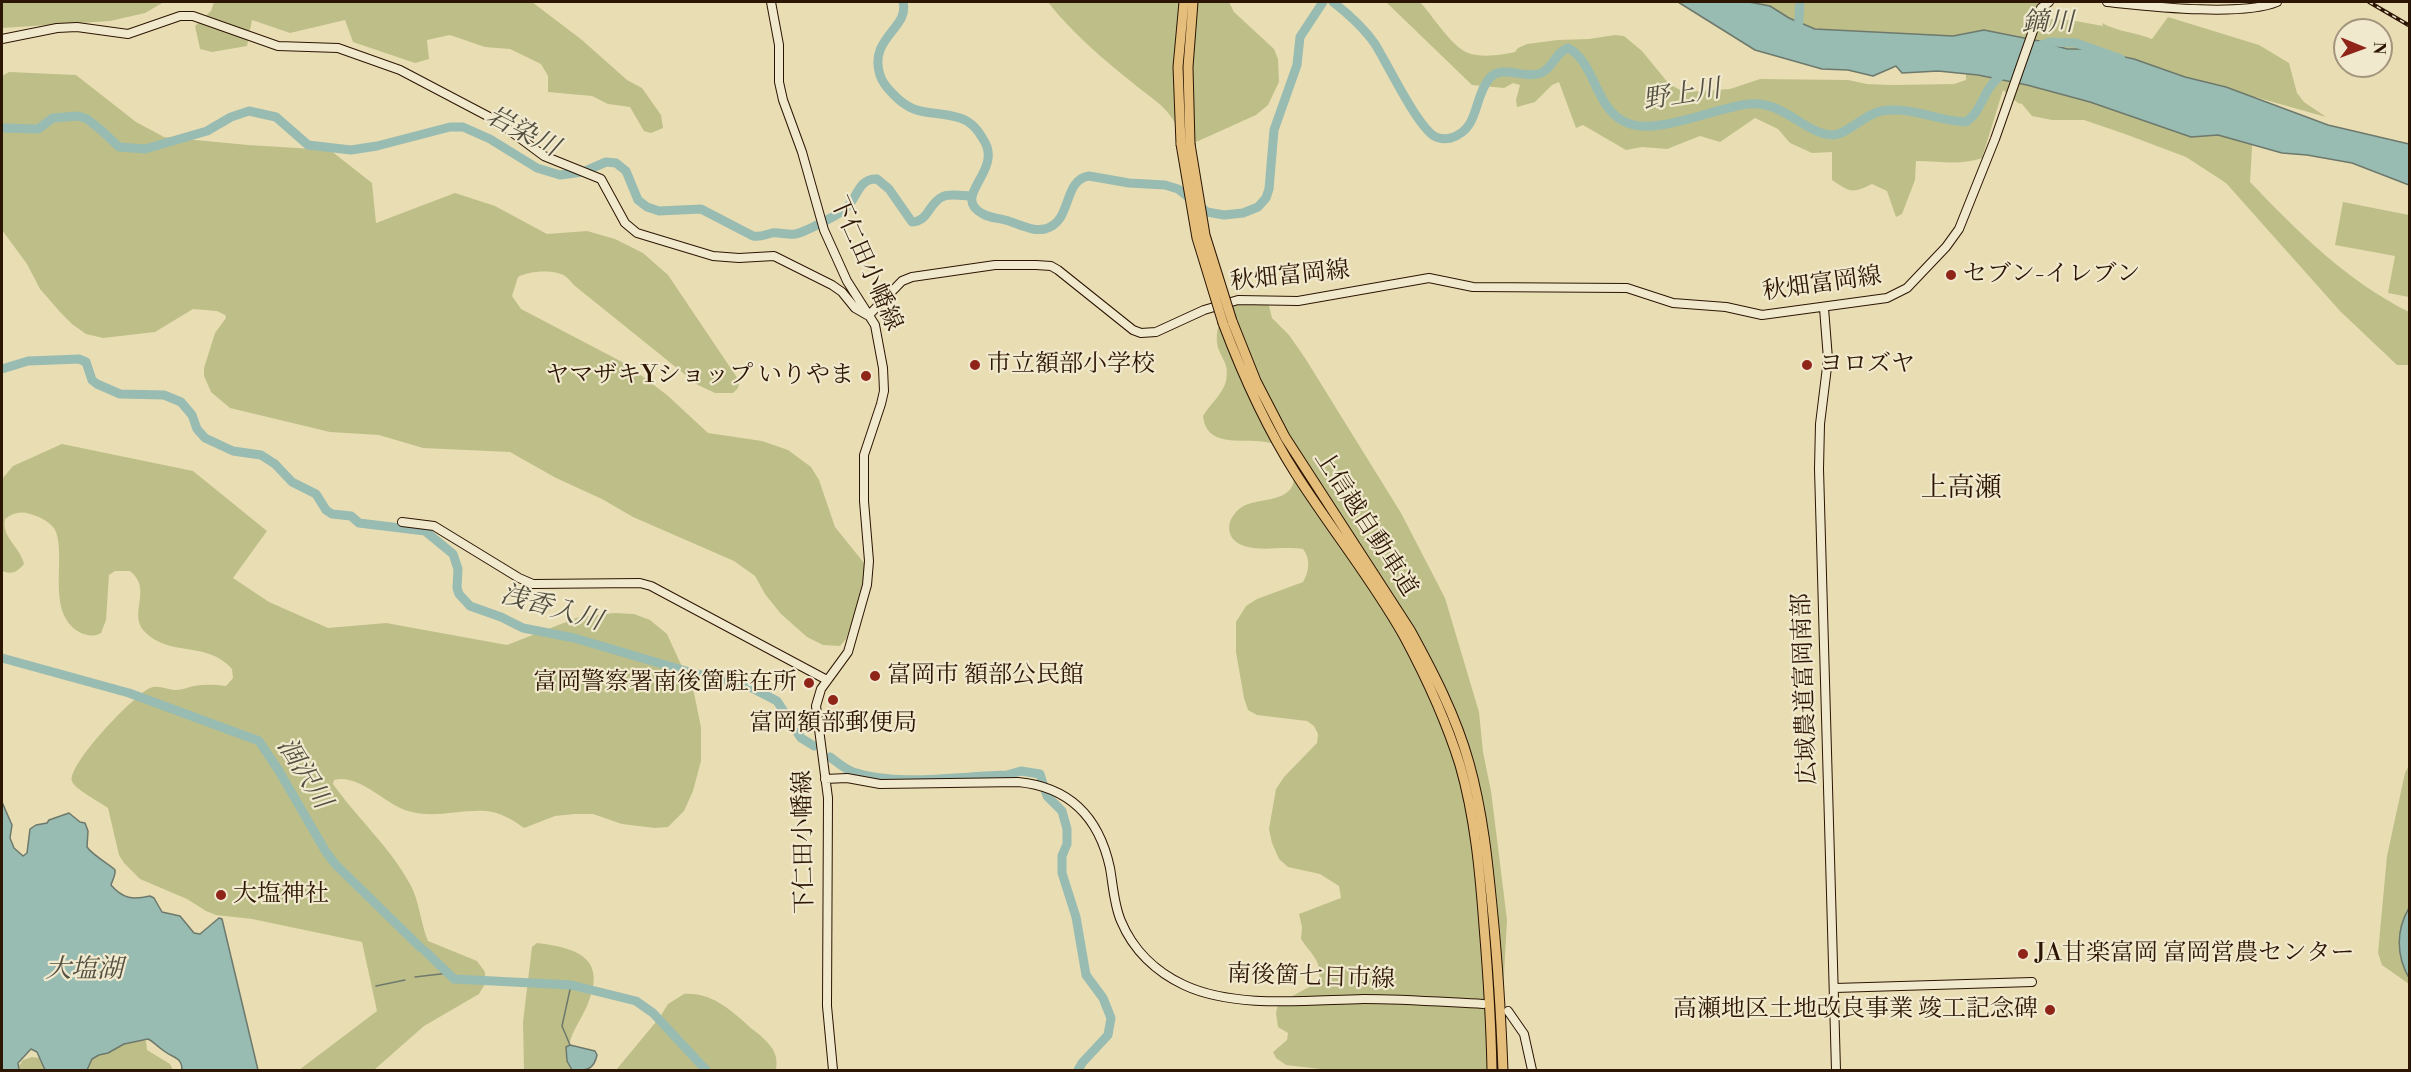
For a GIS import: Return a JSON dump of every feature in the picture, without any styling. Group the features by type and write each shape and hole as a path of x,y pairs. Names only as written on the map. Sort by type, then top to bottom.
{"highway":[{"name":"上信越自動車道","path":"1184,2 1178,68 1197,238 1248,385 1277,441 1402,634 1448,732 1467,794 1476,843 1485,937 1492,1071"},
{"name":"上信越自動車道","path":"1185,144 1193,2"},
{"name":"上信越自動車道","path":"1227,322 1285,437 1410,630 1428,662 1457,728 1476,790 1487,855 1495,937 1503,1071"}],"main road":[{"name":"下仁田小幡線","path":"771,2 779,45 780,92 802,152 824,230 847,281 878,332 883,368 884,391 864,455 869,574 848,652 821,689 816,706 828,806 827,1006 833,1071"},
{"name":"秋畑富岡線","path":"869,315 902,281 912,277 995,266 1036,265 1051,266 1133,330 1148,334 1165,329 1209,308 1238,300 1298,301 1430,278 1473,287 1620,288 1673,303 1726,307 1762,315 1887,298 1906,288 1946,247 1964,218 2041,8 2049,2"},
{"path":"2107,2 2193,8 2251,8 2277,2"},
{"path":"2,39 57,28 77,27 128,34 180,16 193,16 278,46 338,48 373,59 400,69 497,121 544,156 601,179 625,223 636,233 713,256 739,258 774,256 832,285 842,292 855,308 869,315"},
{"name":"広域農道富岡南部","path":"1824,308 1828,359 1820,424 1819,460 1836,1071"},
{"path":"402,522 434,526 532,584 640,583 651,586 827,680"},
{"name":"南後箇七日市線","path":"825,779 847,778 880,784 1005,781 1039,785 1074,802 1096,830 1108,860 1120,919 1131,942 1153,964 1183,984 1197,990 1221,996 1282,1001 1364,999 1483,1004"},
{"path":"1835,988 2032,982"},
{"path":"1509,1011 1524,1034 1532,1071"}],"green space":[{"path":"2,2 164,2 145,13 110,21 2,28"},
{"path":"214,2 532,2 582,40 627,80 642,88 661,115 663,128 651,133 644,131 630,107 608,104 592,96 548,92 548,76 541,64 510,49 485,47 450,35 427,40 429,59 415,63 353,42 345,20 290,33 252,20 247,46 212,52 200,49 195,26 211,11"},
{"path":"1048,2 1229,2 1234,12 1274,49 1278,59 1279,82 1268,105 1256,115 1196,142 1183,138 1173,119 1163,107 1088,45"},
{"path":"1386,2 1420,2 1455,44 1468,53 1479,55 1515,52 1527,44 1624,36 1642,51 1669,84 1684,92 1730,89 1760,79 1848,80 1891,85 1954,84 1966,80 1966,72 1928,65 1727,2 2051,2 2047,19 2070,20 2103,26 2102,23 2152,39 2168,17 2259,45 2289,63 2297,93 2304,102 2326,117 2255,97 2250,182 2324,254 2365,286 2409,312 2409,365 2397,365 2340,311 2226,183 2186,157 2125,134 2084,120 2052,120 2032,116 2022,104 2003,90 1982,158 1957,162 1916,161 1915,180 1902,214 1896,217 1887,191 1872,184 1851,190 1832,180 1832,152 1812,153 1790,143 1778,129 1755,118 1720,142 1700,136 1667,149 1642,147 1626,150 1583,125 1576,128 1559,82 1552,85 1535,102 1517,107 1516,100 1520,85 1513,83 1504,88 1472,85"},
{"path":"9,72 76,75 136,122 164,137 330,150 372,183 376,223 455,193 495,206 547,234 587,231 615,239 643,253 668,275 736,376 739,383 733,393 715,393 698,385 560,274 541,272 518,277 512,296 521,309 626,364 667,395 708,433 762,441 788,450 811,467 819,480 835,527 864,563 866,579 846,639 840,646 823,645 807,637 781,614 765,594 755,576 734,561 633,517 510,452 423,448 379,435 330,432 230,408 211,392 204,376 204,368 215,333 226,318 217,311 193,309 155,332 103,338 86,334 72,324 40,289 27,264 2,230 2,76"},
{"path":"2343,202 2409,215 2409,297 2388,293 2395,256 2335,245"},
{"path":"1259,297 1269,306 1272,318 1289,335 1305,358 1401,513 1445,598 1479,712 1483,752 1491,791 1507,920 1503,993 1506,1018 1497,1025 1506,1070 1329,1070 1286,1065 1276,1058 1273,1052 1287,1040 1288,1033 1278,1027 1276,1013 1278,1004 1318,982 1318,964 1301,939 1302,927 1299,914 1341,898 1339,886 1320,874 1288,867 1279,859 1269,829 1276,789 1284,777 1317,743 1318,734 1314,726 1307,721 1257,715 1248,710 1236,652 1236,622 1246,606 1257,599 1303,582 1307,574 1308,561 1303,549 1248,547 1234,540 1229,530 1232,518 1242,507 1288,492 1294,478 1293,459 1284,448 1272,443 1217,437 1208,430 1203,416 1222,390 1227,376 1217,344 1217,331 1221,318 1232,303"},
{"path":"62,444 193,471 267,531 233,578 269,602 328,628 386,623 507,645 579,617 615,613 634,614 650,620 667,634 694,693 701,727 701,761 693,791 684,811 668,827 655,828 622,824 593,814 574,814 555,816 524,828 506,817 491,812 428,814 408,811 363,785 343,779 334,780 333,784 342,797 402,870 416,898 428,941 477,961 485,972 485,984 479,994 424,1026 374,1070 299,1070 377,1011 362,942 252,919 216,915 187,899 140,879 119,855 108,808 82,791 72,781 73,773 90,746 142,693 153,687 181,690 202,685 226,686 233,678 232,669 222,660 200,651 165,644 144,631 138,617 140,586 137,578 130,571 115,571 109,575 106,620 101,633 90,636 79,632 69,623 60,599 59,544 56,532 49,523 41,518 20,513 5,519 8,537 24,564 14,572 2,571 2,479 13,466"},
{"path":"2409,765 2409,984 2382,965 2378,953 2387,856 2405,773"},
{"path":"537,943 576,952 591,966 594,977 593,990 569,1046 568,1053 574,1070 524,1070 523,1022 532,947"},
{"path":"684,994 713,999 737,1016 772,1048 776,1059 776,1070 616,1070 668,1004"},
{"path":"129,1037 146,1041 147,1050 170,1064 173,1070 86,1070 96,1050"},
{"path":"32,1057 47,1059 63,1070 16,1070 23,1060"}],"water":[{"path":"1678,2 1749,2 1770,6 1789,18 1815,29 1953,36 1984,30 2067,49 2086,49 2134,59 2185,77 2226,87 2328,125 2409,144 2409,185 2352,163 2282,153 2218,135 2191,137 2090,102 1978,75 1938,71 1902,73 1896,66 1873,76 1848,70 1822,69 1755,50"},
{"name":"大塩湖","path":"2,802 12,825 10,838 14,848 23,856 27,853 30,829 69,813 80,822 85,823 88,831 87,847 115,870 111,885 124,896 154,898 162,912 180,916 194,933 200,934 219,918 222,919 258,1070 182,1070 179,1060 148,1039 124,1044 99,1055 92,1059 87,1070 45,1070 37,1052 31,1049 18,1063 19,1070 2,1070"},
{"path":"2409,908 2409,978 2399,943 2402,925"},
{"path":"570,1045 595,1051 597,1055 594,1064 585,1070 572,1070 567,1061 566,1047"}],"waterway":[{"name":"野上川","path":"903,2 904,11 901,19 884,42 880,52 878,62 884,83 893,94 910,107 960,118 973,126 979,132 988,151 988,162 974,191 972,199 974,207 988,216 1040,230 1054,225 1060,218 1075,185 1081,179 1089,176 1129,183 1165,185 1178,189 1207,212 1224,215 1243,213 1258,207 1266,198 1269,189 1274,130 1297,65 1300,37 1323,2"},
{"name":"野上川","path":"1333,2 1371,38 1419,120 1438,138 1451,138 1467,128 1480,95 1494,74 1500,72 1528,75 1541,73 1568,48 1584,64 1607,106 1615,115 1625,122 1638,126 1669,124 1749,104 1773,107 1813,130 1833,135 1881,111 1903,110 1966,122 1972,117 1992,84 2006,72"},
{"path":"1798,34 1800,2"},
{"name":"鏑川","path":"2036,47 2050,42 2076,43 2121,59"},
{"name":"岩染川","path":"2,128 38,129 53,118 78,116 87,119 119,147 145,149 207,131 231,117 249,111 276,117 308,145 351,150 377,146 450,127 463,127 490,139 537,168 560,175 583,172 606,162 616,163 626,171 638,200 647,207 659,211 701,209 753,236 775,233 795,234 805,231 845,209 862,185 871,180 877,179 889,189 912,222 922,219 942,197 972,196"},
{"name":"浅香入川","path":"2,369 28,361 79,359 86,362 92,380 120,394 164,395 181,402 192,415 197,429 205,438 233,451 261,455 275,464 292,482 316,494 326,510 332,514 351,516 359,523 425,531 453,554 458,569 457,588 459,594 470,606 523,628 574,638 696,674 746,685 777,701 801,738 814,746"},
{"name":"涸沢川","path":"2,658 129,693 259,741 336,865 421,948"},
{"name":"浅香入川","path":"830,757 853,772 890,779 930,780 1007,775 1021,771 1040,774 1047,796 1062,811 1067,829 1067,844 1062,856 1062,873 1076,917 1086,975 1103,998 1111,1018 1108,1035 1078,1070"},
{"name":"涸沢川","path":"425,951 454,979 571,985 636,1001 653,1013 706,1070"},
{"path":"415,977 449,973"},
{"path":"376,986 405,980"},
{"path":"570,1045 562,1026 571,985"}],"railway":[{"path":"2369,2 2410,26"}],"place":[{"name":"セブン-イレブン","path":"1951,275"},
{"name":"市立額部小学校","path":"975,365"},
{"name":"ヨロズヤ","path":"1807,365"},
{"name":"ヤマザキYショップ いりやま","path":"866,376"},
{"name":"富岡市 額部公民館","path":"875,676"},
{"name":"富岡警察署南後箇駐在所","path":"809,683"},
{"name":"富岡額部郵便局","path":"833,700"},
{"name":"大塩神社","path":"221,895"},
{"name":"JA甘楽富岡 富岡営農センター","path":"2023,954"},
{"name":"高瀬地区土地改良事業 竣工記念碑","path":"2050,1010"}],"district":[{"name":"上高瀬","path":"1961,490"}]}
